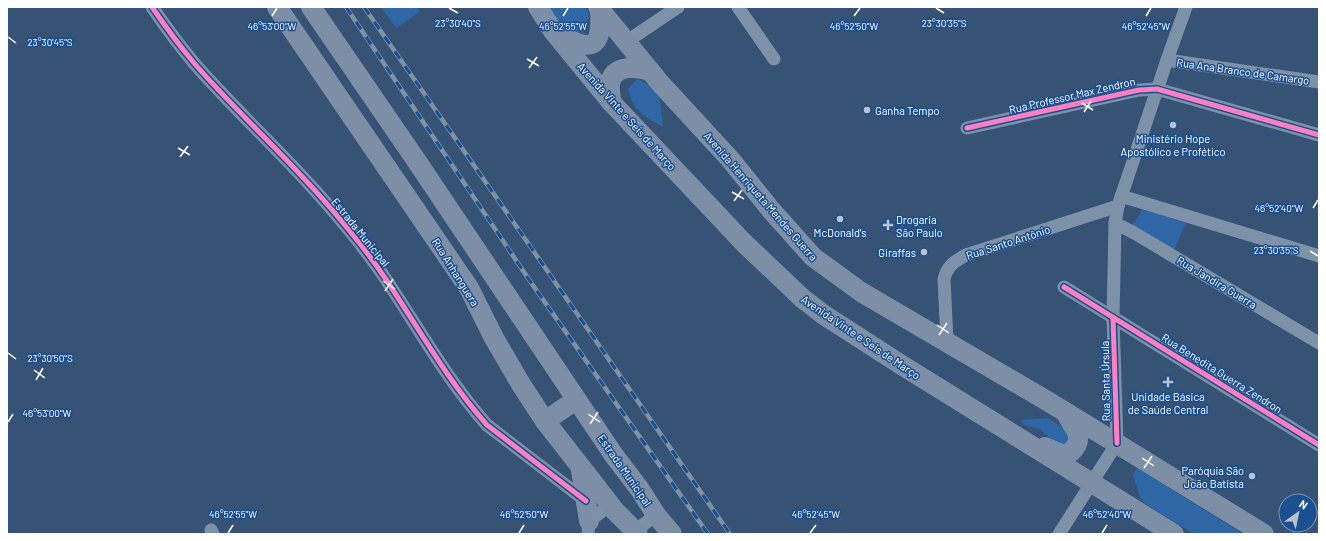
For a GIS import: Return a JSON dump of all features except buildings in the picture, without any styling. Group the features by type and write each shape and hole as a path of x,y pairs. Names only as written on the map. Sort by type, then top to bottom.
{"main road":[{"name":"Rua Anhanguera","path":"277,7 469,288 494,338 522,386 545,421 612,508 635,533"},
{"name":"Estrada Municipal","path":"311,7 445,203 613,454 672,534"},
{"name":"Avenida Vinte e Seis de Março","path":"538,7 553,31 611,102 744,243 802,298 824,315 900,364 1174,534"},
{"path":"553,31 572,42 581,45 591,45 597,40 598,36 600,22 599,9"},
{"name":"Avenida Henriqueta Mendes Guerra","path":"599,9 660,83 730,159 771,210 813,257 861,292 947,341 1264,534"},
{"path":"611,102 610,84 616,72 629,67 650,71"},
{"path":"488,268 499,296 570,404 597,440 613,454"},
{"path":"545,421 570,404"},
{"path":"1022,440 1061,454 1070,453 1077,444 1078,437 1076,430 1065,412"},
{"path":"580,468 586,501 588,527"},
{"path":"612,508 626,515 639,514 653,510"}],"street":[{"name":"Estrada Municipal","path":"152,7 194,62 238,110 290,162 338,217 378,268 429,347 479,416 487,425 586,501"},
{"path":"626,42 678,7"},
{"path":"738,7 774,59"},
{"name":"Rua Santa Úrsula","path":"1117,444 1114,318 1115,223 1119,201 1186,7"},
{"name":"Rua Ana Branco de Camargo","path":"1167,60 1319,82"},
{"name":"Rua Professor Max Zendron","path":"967,128 1139,90 1157,89 1319,135"},
{"path":"1119,201 1319,256"},
{"name":"Rua Santo Antônio","path":"947,341 944,279 946,273 956,260 1119,201"},
{"name":"Rua Jandira Guerra","path":"1115,223 1319,343"},
{"name":"Rua Benedita Guerra Zendron","path":"1064,287 1319,445"},
{"path":"1059,534 1091,482 1117,444"},
{"path":"588,527 612,508"},
{"path":"635,533 653,510"}],"shaded area":[{"path":"381,7 417,7 420,12 396,28"},
{"path":"549,7 585,7 589,14 584,33 564,28"},
{"path":"637,79 649,85 660,98 663,127 640,112 633,103 628,89"},
{"path":"1143,209 1186,223 1173,252 1131,227"},
{"path":"1048,418 1077,438 1062,447 1039,429 1024,425 1021,420"},
{"path":"1137,468 1243,534 1194,534 1144,503 1140,497 1133,475"}],"railway":[{"path":"346,7 532,284 708,534"},
{"path":"364,7 730,534"}],"cycle path":[{"path":"152,7 194,63 304,178 357,240 385,278 433,353 472,408 487,425 586,501"},
{"path":"967,128 1139,90 1157,89 1319,135"},
{"path":"1064,287 1319,445"},
{"path":"1113,318 1117,443"}],"place":[{"name":"Ganha Tempo","path":"867,110"},
{"name":"Ministério Hope Apostólico e Profético","path":"1173,125"},
{"name":"McDonald's","path":"840,219"},
{"name":"Drogaria São Paulo","path":"888,225"},
{"name":"Giraffas","path":"924,252"},
{"name":"Unidade Básica de Saúde Central","path":"1168,382"},
{"name":"Paróquia São João Batista","path":"1252,476"}]}
